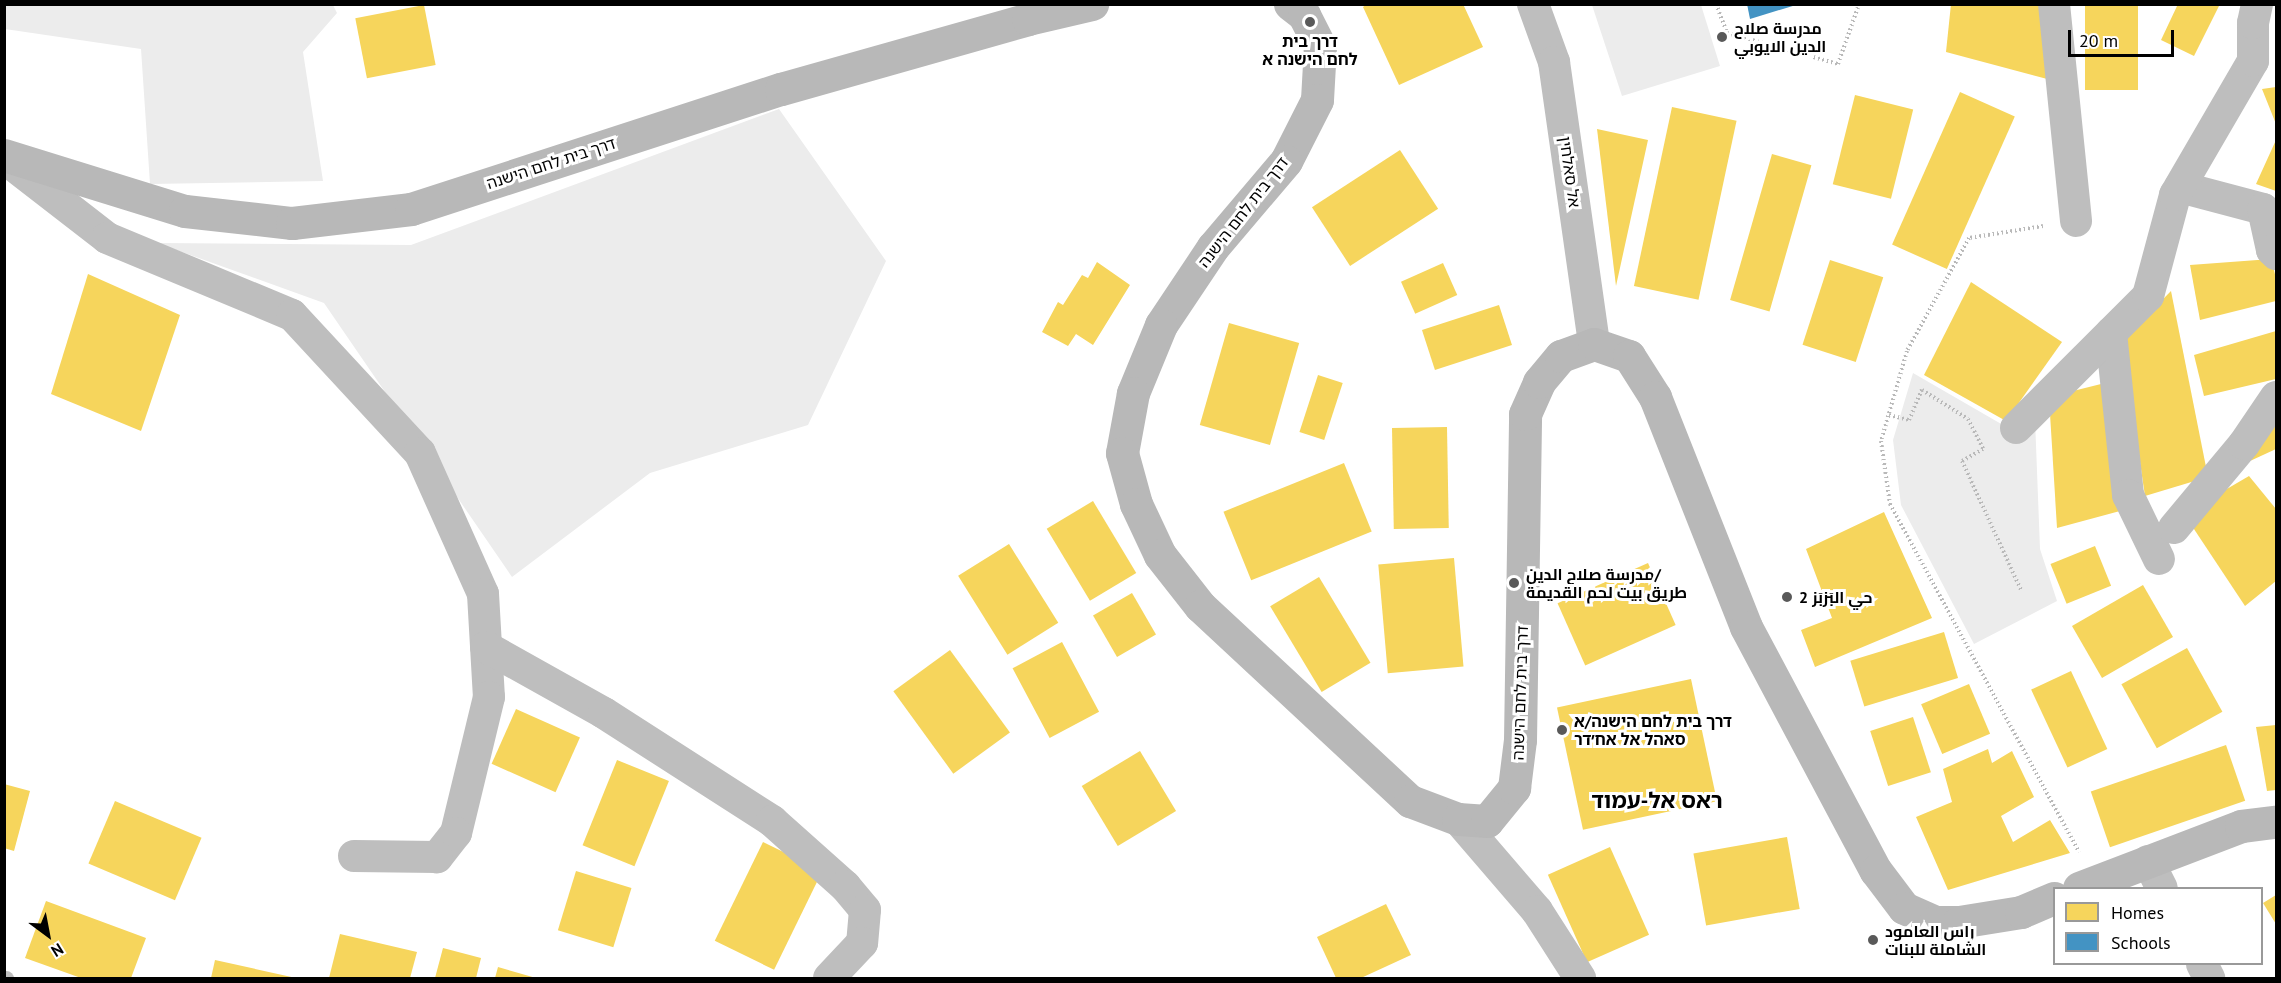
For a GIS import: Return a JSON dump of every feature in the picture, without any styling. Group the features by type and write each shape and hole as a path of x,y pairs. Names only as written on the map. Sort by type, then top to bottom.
{"street":[{"name":"דרך בית לחם הישנה","path":"4,157 185,211 292,223 411,208 781,89 1028,19 1092,4"},
{"name":"דרך בית לחם הישנה","path":"1290,4 1304,15 1320,46 1317,100 1286,161 1213,247 1161,325 1133,393 1122,453 1136,504 1160,555 1200,606 1410,801 1458,819 1487,821 1514,788 1520,740 1525,414 1539,382 1561,356 1594,344"},
{"name":"אל סאלחין","path":"1533,4 1554,62 1594,344"},
{"path":"2054,4 2076,221"},
{"path":"2016,428 2148,296 2180,187 2253,61 2253,23 2258,4"},
{"path":"4,157 107,238 292,315 420,453 483,594 489,697 456,833 437,857 354,856"},
{"path":"2180,187 2263,209 2272,250 2277,254"},
{"path":"2111,333 2128,495 2159,559"},
{"path":"1594,344 1629,356 1655,397 1746,627 1876,871 1904,908 1935,922 1959,922 2021,912 2053,899"},
{"path":"2174,528 2244,444 2277,397"},
{"path":"486,647 604,713 772,821 845,886 865,910 862,944 830,978"},
{"path":"1458,819 1537,911 1581,978"},
{"path":"2087,885 2155,874 2241,826 2277,822"}],"path":[{"path":"1716,4 1727,33 1838,64 1859,4"},
{"path":"2076,221 1969,238 1907,351 1881,441 1890,504 2087,885"},
{"path":"1889,415 1909,420 1922,390 1968,419 1983,449 1962,461 2021,590"}],"shaded area":[{"path":"5,5 333,5 337,13 303,52 323,181 150,184 141,49 5,29"},
{"path":"1592,5 1701,5 1720,66 1622,96"},
{"path":"779,109 886,261 808,425 650,473 512,577 324,303 157,243 411,245"},
{"path":"1913,373 2003,425 2035,419 2040,549 2057,601 1974,644 1901,505 1893,440"}],"building: Homes":[{"path":"1367,4 1463,4 1483,47 1399,85 1363,7"},
{"path":"1951,4 2045,4 2051,80 1946,52"},
{"path":"2085,4 2138,4 2138,90 2085,90"},
{"path":"2178,4 2220,4 2194,56 2161,40"},
{"path":"424,5 436,65 367,78 355,18"},
{"path":"2276,87 2276,124 2262,89"},
{"path":"1960,92 2015,116 1947,269 1892,245"},
{"path":"1855,95 1913,110 1891,199 1833,184"},
{"path":"1672,107 1737,121 1699,300 1634,286"},
{"path":"1597,129 1648,140 1616,286"},
{"path":"2276,140 2276,191 2256,184"},
{"path":"1400,150 1438,209 1350,266 1312,207"},
{"path":"1772,154 1811,165 1770,311 1730,300"},
{"path":"2271,259 2276,278 2276,301 2200,320 2190,265"},
{"path":"1830,260 1883,277 1856,362 1802,345"},
{"path":"1097,262 1130,285 1093,345 1076,334 1068,346 1042,332 1058,302 1063,305 1082,275 1088,278"},
{"path":"1443,263 1457,295 1415,314 1401,282"},
{"path":"88,274 180,315 141,431 51,394"},
{"path":"1971,282 2062,342 2006,421 1924,375"},
{"path":"2171,291 2208,477 2145,496 2122,341"},
{"path":"1499,305 1512,345 1435,370 1422,330"},
{"path":"1229,323 1299,343 1270,445 1200,425"},
{"path":"2276,331 2276,379 2204,396 2194,355"},
{"path":"1318,375 1343,383 1324,440 1299,432"},
{"path":"2101,384 2120,511 2057,528 2049,397"},
{"path":"2276,416 2276,449 2250,461"},
{"path":"1447,427 1449,528 1394,529 1392,428"},
{"path":"1344,463 1372,532 1251,580 1223,512"},
{"path":"2249,476 2276,509 2276,581 2245,606 2184,514"},
{"path":"1093,501 1136,573 1090,601 1047,529"},
{"path":"1884,512 1932,618 1815,667 1801,630 1832,618 1806,549"},
{"path":"1009,544 1058,623 1007,655 958,576"},
{"path":"2095,546 2111,586 2067,604 2050,564"},
{"path":"1454,558 1463,667 1388,673 1378,565"},
{"path":"1648,563 1676,625 1585,665 1558,603"},
{"path":"1319,577 1371,663 1322,692 1270,606"},
{"path":"2143,585 2173,637 2102,678 2072,626"},
{"path":"1132,593 1156,635 1117,657 1093,616"},
{"path":"1944,632 1958,678 1864,707 1850,661"},
{"path":"1062,642 1099,712 1050,738 1013,668"},
{"path":"2187,648 2222,712 2157,748 2121,684"},
{"path":"950,650 1010,733 953,774 893,691"},
{"path":"2071,671 2107,749 2067,768 2031,690"},
{"path":"1691,679 1717,801 1583,830 1557,707"},
{"path":"1969,684 1990,734 1942,754 1921,704"},
{"path":"516,709 580,737 556,792 492,764"},
{"path":"1913,717 1931,772 1888,786 1870,731"},
{"path":"2276,725 2276,790 2267,791 2256,727"},
{"path":"2226,745 2245,801 2110,847 2091,792"},
{"path":"1988,749 1992,763 2012,751 2034,797 2001,816 2013,842 2050,820 2070,853 1948,890 1916,817 1952,802 1943,769"},
{"path":"1140,751 1176,811 1118,846 1082,786"},
{"path":"617,760 669,781 634,866 583,845"},
{"path":"4,784 30,791 14,851 4,848"},
{"path":"115,801 202,838 175,900 88,864"},
{"path":"1787,837 1800,909 1706,925 1693,853"},
{"path":"763,842 822,871 774,970 715,941"},
{"path":"1610,847 1649,935 1587,962 1548,875"},
{"path":"576,871 631,888 613,947 558,930"},
{"path":"2276,895 2276,924 2263,903"},
{"path":"46,901 146,938 131,978 81,978 25,958"},
{"path":"1386,904 1411,955 1361,978 1336,978 1317,937"},
{"path":"340,934 417,952 410,978 329,978"},
{"path":"443,948 481,958 476,978 435,978"},
{"path":"215,960 296,978 211,978"},
{"path":"498,967 536,978 495,978"}],"building: Schools":[{"path":"1747,4 1795,4 1796,5 1750,19"}],"place":[{"name":"דרך בית לחם הישנה א","path":"1310,22"},
{"name":"مدرسة صلاح الدين الايوبي","path":"1722,37"},
{"name":"مدرسة صلاح الدين/ طريق بيت لحم القديمة","path":"1514,583"},
{"name":"حي البَزبَز 2","path":"1787,597"},
{"name":"דרך בית לחם הישנה/א סאהל אל אח׳דר","path":"1562,730"},
{"name":"راس العامود الشاملة للبنات","path":"1873,940"}],"district":[{"name":"ראס אל-עמוד","path":"1657,801"}]}
